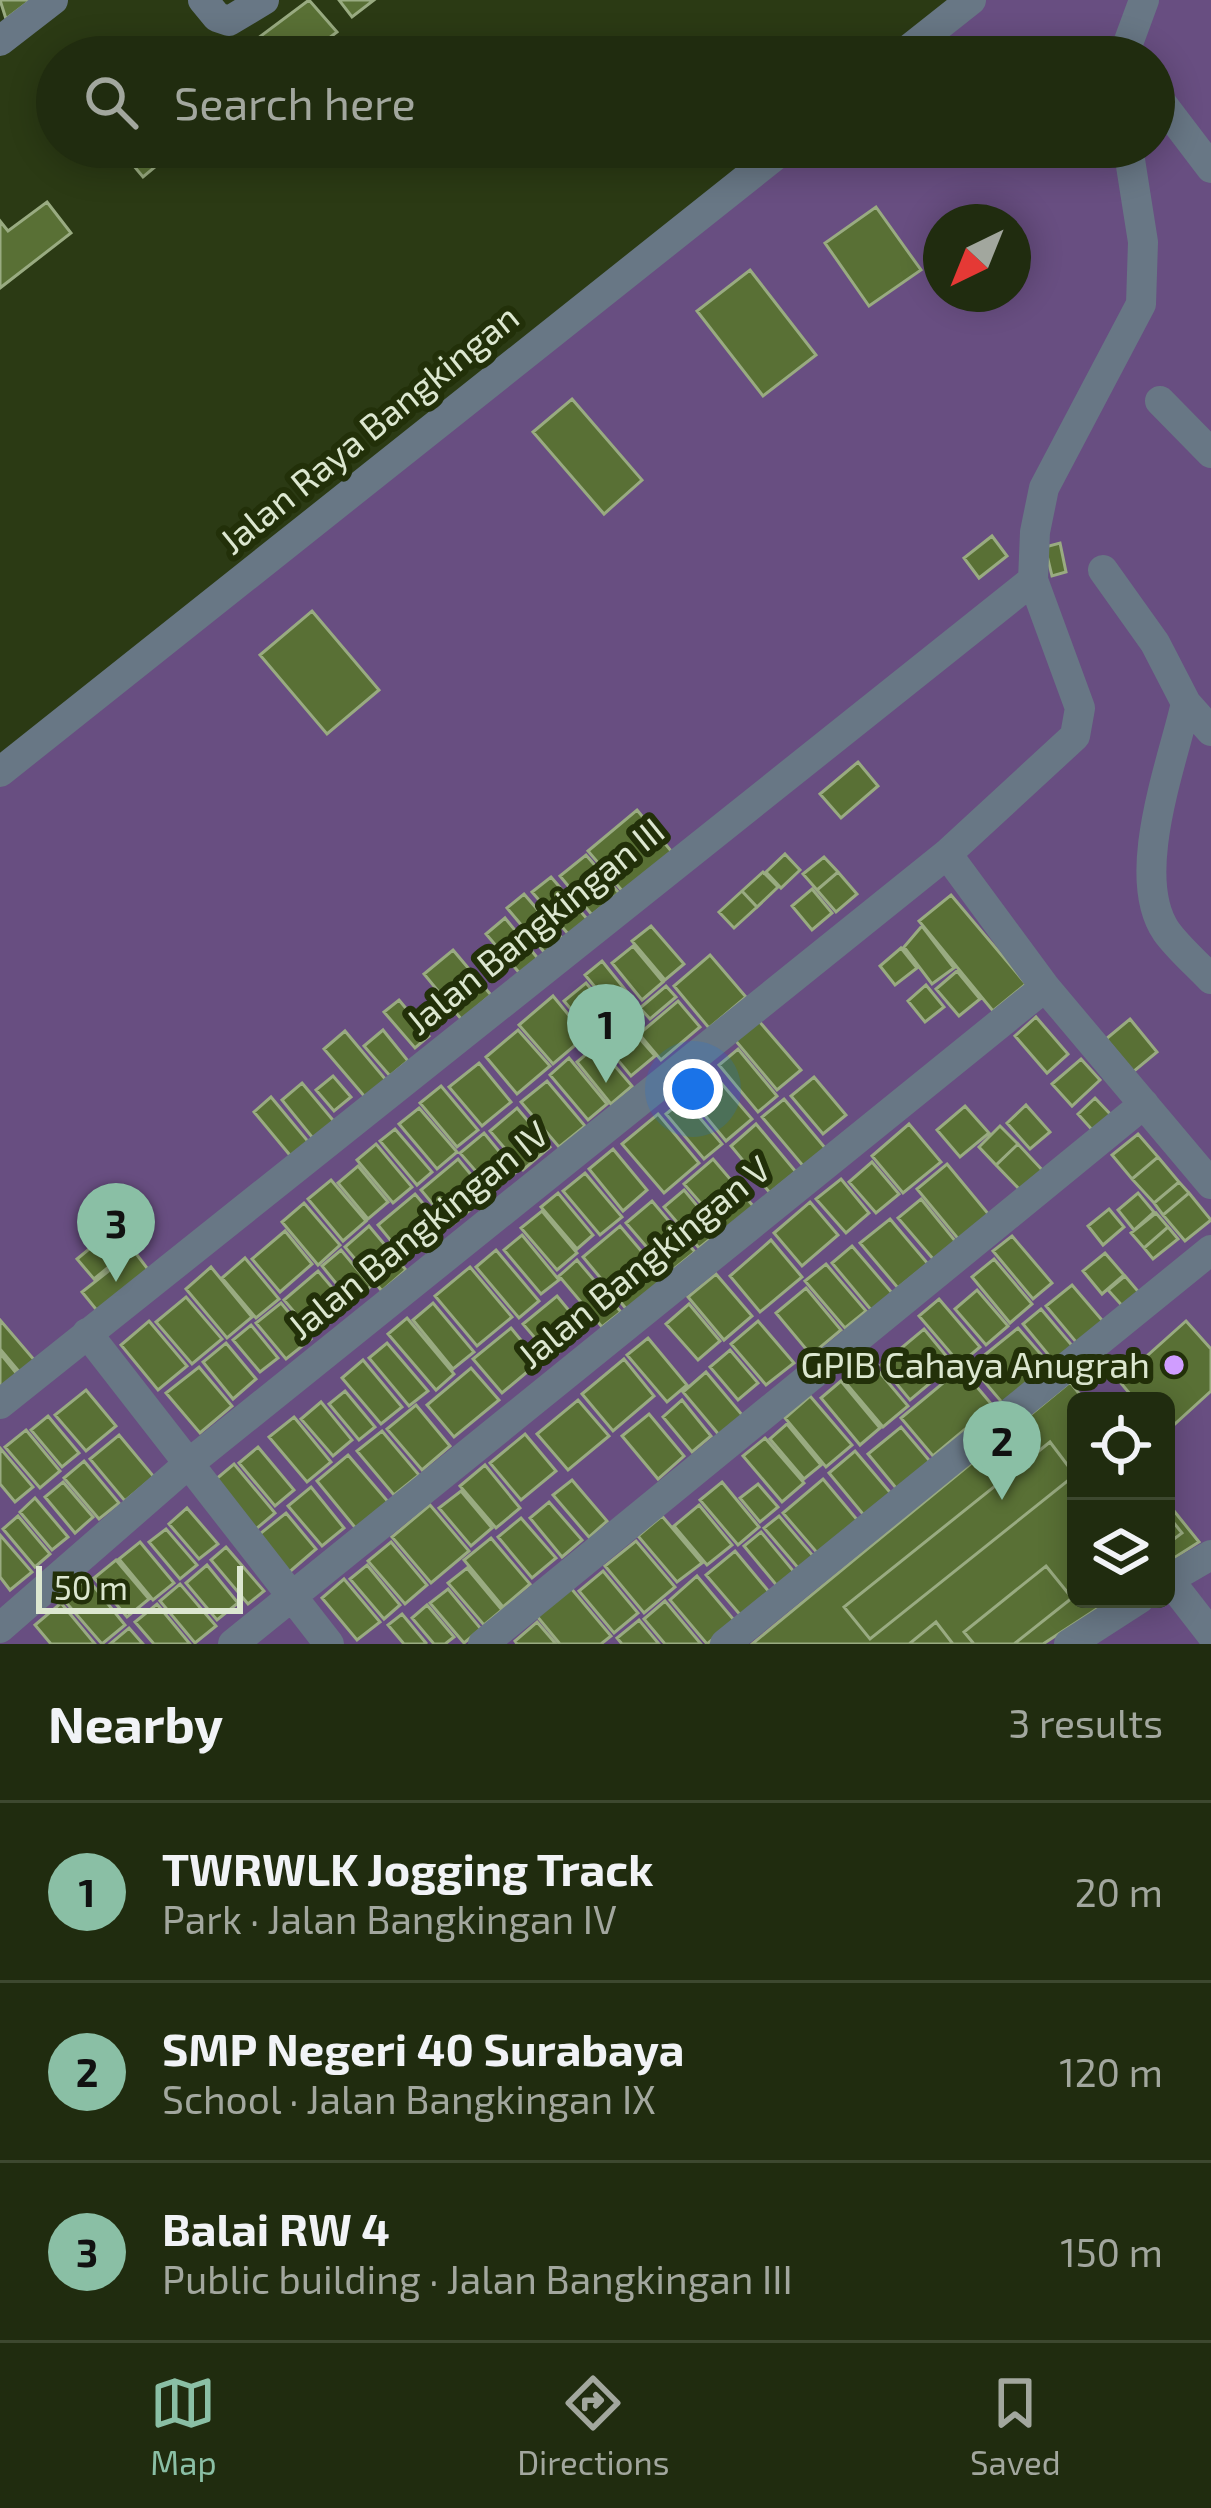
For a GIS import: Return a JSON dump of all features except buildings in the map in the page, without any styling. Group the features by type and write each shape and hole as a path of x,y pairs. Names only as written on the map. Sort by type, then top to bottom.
{"street":[{"path":"0,41 53,0"},
{"path":"203,0 217,17 229,21 264,0"},
{"path":"926,36 971,0"},
{"path":"1131,36 1144,0"},
{"path":"1175,116 1211,168"},
{"path":"1181,122 1211,133"},
{"name":"Jalan Raya Bangkingan","path":"0,772 760,168"},
{"path":"1033,580 1044,488 1141,304 1143,242 1131,168"},
{"path":"1160,401 1211,453"},
{"path":"1103,570 1155,643 1186,703 1211,731"},
{"name":"Jalan Bangkingan IV","path":"0,1628 187,1465 947,854 1075,736 1080,707 1033,580"},
{"name":"Jalan Bangkingan III","path":"0,1404 1033,580"},
{"path":"1186,703 1149,866 1154,904 1166,930 1211,979"},
{"path":"947,854 1045,987 1211,1184"},
{"name":"Jalan Bangkingan V","path":"233,1644 1045,987"},
{"path":"483,1644 1144,1104"},
{"path":"724,1644 1211,1250"},
{"path":"87,1333 329,1644"},
{"path":"1175,1576 1211,1555"},
{"path":"1175,1589 1211,1634"},
{"path":"1069,1644 1125,1608"}],"shaded area":[{"path":"982,0 1211,0 1211,1644 0,1644 0,765 766,168 1175,168 1175,36 936,36"}],"place":[{"name":"TWRWLK Jogging Track","path":"606,1083"},
{"name":"Balai RW 4","path":"116,1282"},
{"name":"GPIB Cahaya Anugrah","path":"1174,1365"},
{"name":"SMP Negeri 40 Surabaya","path":"1002,1500"}]}
